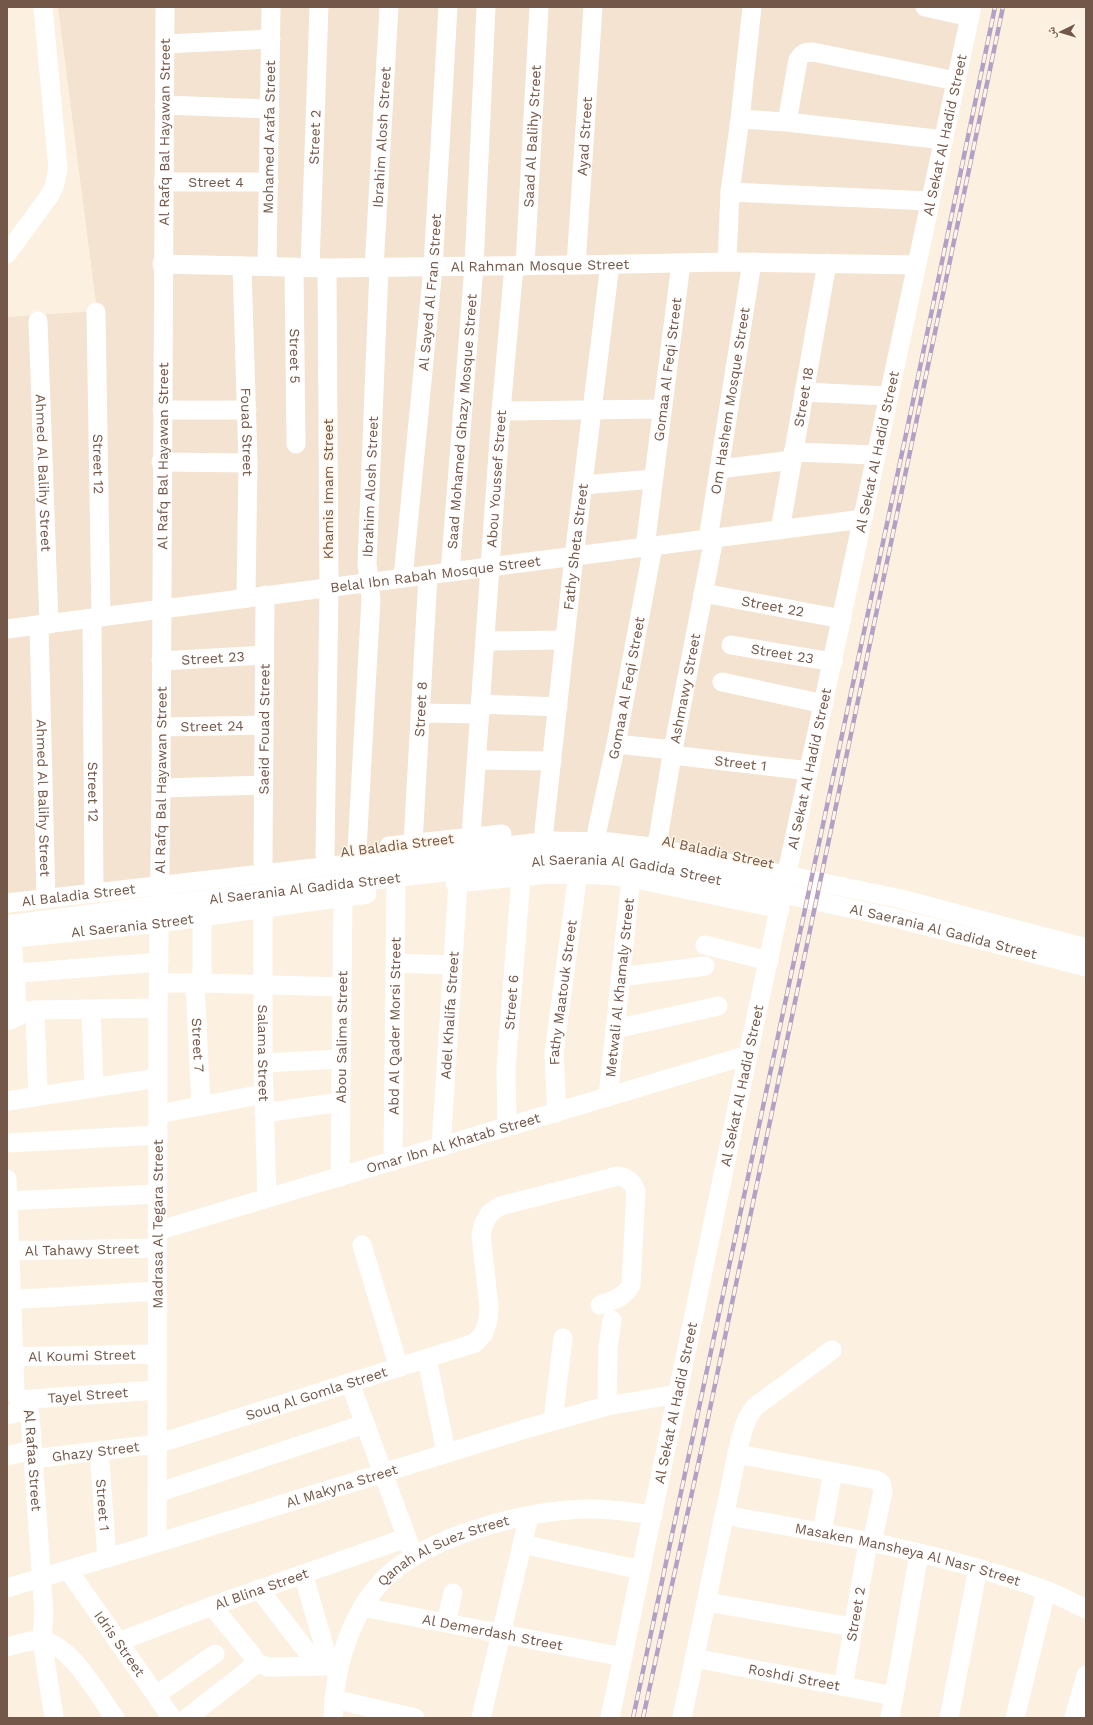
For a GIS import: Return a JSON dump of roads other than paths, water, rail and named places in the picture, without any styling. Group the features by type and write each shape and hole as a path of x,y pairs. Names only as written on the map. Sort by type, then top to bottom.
{"street":[{"path":"7,254 50,195 54,187 58,169 43,7"},
{"name":"Al Rafq Bal Hayawan Street","path":"159,914 161,788 162,264 165,7"},
{"name":"Mohamed Arafa Street","path":"267,266 271,7"},
{"name":"Street 2","path":"310,267 319,7"},
{"name":"Ibrahim Alosh Street","path":"357,850 371,599 367,564 376,268 389,7"},
{"name":"Al Sayed Al Fran Street","path":"403,578 433,267 448,7"},
{"name":"Saad Mohamed Ghazy Mosque Street","path":"450,572 474,266 486,7"},
{"name":"Saad Al Balihy Street","path":"520,266 540,7"},
{"name":"Ayad Street","path":"576,265 593,7"},
{"path":"727,262 730,192 740,120 752,7"},
{"path":"925,7 971,12"},
{"name":"Al Sekat Al Hadid Street","path":"610,1718 748,1056 971,12"},
{"path":"164,44 271,39"},
{"path":"787,122 798,60 800,55 805,52 812,52 956,81"},
{"path":"164,105 270,109"},
{"path":"740,120 787,122 944,140"},
{"name":"Street 4","path":"163,182 268,182"},
{"path":"730,192 930,201"},
{"name":"Al Rahman Mosque Street","path":"162,264 376,268 727,262 917,265"},
{"name":"Om Hashem Mosque Street","path":"711,538 719,469 752,262"},
{"name":"Gomaa Al Feqi Street","path":"597,831 616,744 649,546 653,479 681,263"},
{"name":"Fathy Sheta Street","path":"544,830 582,485 610,264"},
{"name":"Street 18","path":"780,530 827,264"},
{"name":"Fouad Street","path":"242,266 248,463 246,598"},
{"name":"Abou Youssef Street","path":"471,836 501,411 520,266"},
{"name":"Street 5","path":"296,444 310,267"},
{"name":"Khamis Imam Street","path":"310,267 328,587 325,854"},
{"name":"Street 12","path":"94,893 96,312"},
{"name":"Ahmed Al Balihy Street","path":"38,321 44,624 46,899"},
{"path":"804,392 888,396"},
{"path":"501,411 662,409"},
{"path":"162,410 247,410"},
{"path":"719,469 793,456 876,455"},
{"path":"161,462 248,463"},
{"path":"582,485 653,479"},
{"name":"Belal Ibn Rabah Mosque Street","path":"7,629 863,519"},
{"name":"Ashmawy Street","path":"658,839 703,593 711,538"},
{"name":"Street 8","path":"413,843 428,575"},
{"name":"Street 22","path":"703,593 842,619"},
{"name":"Saeid Fouad Street","path":"263,862 265,595"},
{"path":"485,641 565,640"},
{"name":"Street 23","path":"731,644 833,662"},
{"name":"Street 23","path":"161,661 264,655"},
{"path":"722,682 824,704"},
{"path":"420,713 480,709 558,707"},
{"name":"Street 24","path":"161,727 264,725"},
{"name":"Street 1","path":"616,744 809,771"},
{"path":"477,760 552,761"},
{"path":"161,788 263,785"},
{"name":"Al Baladia Street","path":"7,903 160,886 169,879 180,874 263,862 471,836 544,830 597,831 658,839 789,866"},
{"name":"Al Saerania Al Gadida Street","path":"160,886 549,841 610,842 651,846 901,899 1086,948"},
{"name":"Al Saerania Al Gadida Street","path":"159,914 548,860 612,860 655,866 895,918 1086,967"},
{"name":"Al Saerania Street","path":"159,914 202,916 396,890 549,874 578,873 631,878 780,909"},
{"name":"Fathy Maatouk Street","path":"557,1113 554,1053 578,873"},
{"name":"Street 6","path":"507,1127 506,1069 521,877"},
{"name":"Metwali Al Khamaly Street","path":"608,1097 631,878"},
{"name":"Adel Khalifa Street","path":"441,1147 458,883"},
{"name":"Abd Al Qader Morsi Street","path":"393,1161 396,890"},
{"name":"Abou Salima Street","path":"340,1177 343,897"},
{"name":"Salama Street","path":"263,908 263,1063 267,1198"},
{"name":"Al Baladia Street","path":"9,934 159,914"},
{"name":"Madrasa Al Tegara Street","path":"157,1543 159,914"},
{"name":"Street 7","path":"200,1106 199,983 202,916"},
{"path":"9,934 11,974 38,1096"},
{"path":"705,945 769,961"},
{"path":"11,974 159,962"},
{"path":"395,963 452,965"},
{"path":"620,978 705,966"},
{"path":"158,983 342,988"},
{"path":"615,1029 718,1006"},
{"path":"20,1015 91,1009 158,1008"},
{"path":"91,1009 94,1088"},
{"name":"Omar Ibn Al Khatab Street","path":"157,1240 267,1198 748,1056"},
{"path":"263,1063 341,1059"},
{"path":"7,1100 158,1078"},
{"path":"158,1114 264,1094"},
{"path":"264,1113 340,1102"},
{"path":"7,1143 158,1134"},
{"name":"Souq Al Gomla Street","path":"157,1444 475,1343 484,1333 488,1320 489,1307 481,1235 484,1223 490,1213 500,1206 618,1176 626,1177 633,1183 636,1191 631,1284 627,1292 620,1298 600,1305"},
{"name":"Al Rafaa Street","path":"7,1179 10,1357 15,1391 24,1405 33,1454 44,1613 42,1640 54,1718"},
{"path":"7,1201 158,1194"},
{"name":"Al Tahawy Street","path":"8,1251 157,1240"},
{"path":"362,1245 399,1368"},
{"path":"9,1299 157,1291"},
{"path":"607,1406 608,1348 612,1320"},
{"path":"553,1421 563,1338"},
{"path":"685,1718 682,1718 694,1658 737,1454 745,1424 753,1410 832,1350"},
{"name":"Al Koumi Street","path":"10,1357 157,1354"},
{"path":"427,1359 446,1452"},
{"path":"350,1383 406,1538 414,1556"},
{"name":"Tayel Street","path":"7,1415 24,1405 157,1390"},
{"name":"Al Makyna Street","path":"7,1588 157,1543 446,1452 553,1421 607,1406 678,1394"},
{"path":"157,1493 365,1424"},
{"name":"Ghazy Street","path":"7,1456 99,1451 157,1444"},
{"name":"Street 1","path":"99,1451 107,1558"},
{"path":"737,1454 833,1472 822,1532"},
{"name":"Street 2","path":"833,1472 877,1480 883,1491 870,1542 843,1687"},
{"name":"Qanah Al Suez Street","path":"333,1718 334,1699 329,1666 348,1637 362,1607 380,1583 393,1570 414,1556 469,1532 528,1516 585,1509 619,1510 653,1515"},
{"name":"Masaken Mansheya Al Nasr Street","path":"724,1515 870,1542 978,1568 1046,1591 1086,1609"},
{"path":"481,1718 528,1516"},
{"name":"Al Blina Street","path":"118,1642 212,1606 406,1538"},
{"path":"522,1544 642,1570"},
{"path":"890,1718 919,1554"},
{"path":"949,1718 978,1568"},
{"name":"Idris Street","path":"68,1570 172,1718"},
{"path":"302,1574 329,1666"},
{"path":"260,1589 329,1666"},
{"path":"1015,1718 1046,1591"},
{"path":"446,1622 452,1593"},
{"path":"706,1602 853,1627"},
{"path":"187,1718 250,1668 254,1662 252,1655 212,1606"},
{"name":"Al Demerdash Street","path":"362,1607 623,1657"},
{"path":"7,1647 42,1640 51,1643 69,1656 76,1664 115,1718"},
{"path":"156,1695 215,1654"},
{"name":"Roshdi Street","path":"694,1658 894,1696"},
{"path":"254,1662 261,1665 275,1667 329,1666"},
{"path":"1074,1718 1086,1675"},
{"path":"334,1699 415,1718"}],"railway":[{"path":"633,1718 912,406 995,7"},
{"path":"643,1718 703,1442 1003,7"}]}
